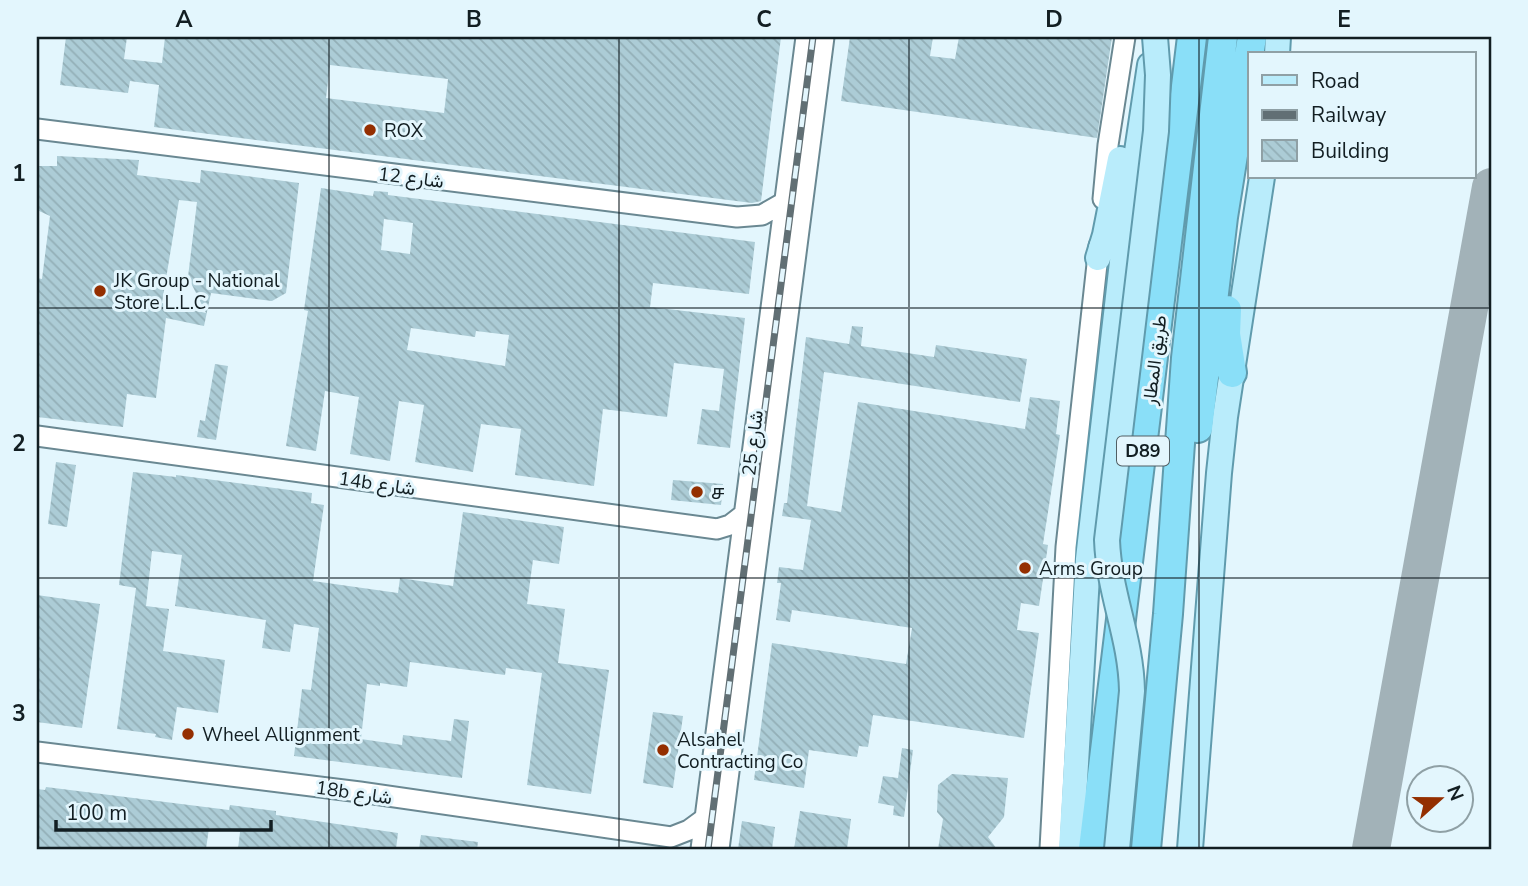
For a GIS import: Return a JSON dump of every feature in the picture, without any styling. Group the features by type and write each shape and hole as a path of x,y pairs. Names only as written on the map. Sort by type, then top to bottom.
{"highway":[{"name":"طريق المطار","path":"1146,849 1168,614 1186,358 1223,37"},
{"name":"طريق المطار","path":"1093,849 1191,45"},
{"path":"1168,614 1186,540 1223,217 1248,62"},
{"path":"1232,373 1226,315 1241,156 1244,87"}],"main road":[{"path":"1071,849 1088,559 1127,218 1155,37"},
{"path":"1116,849 1132,670 1125,629 1110,575 1107,540 1156,131 1158,75 1155,37"},
{"path":"1098,258 1129,112 1138,88 1149,73"},
{"path":"1190,849 1219,474 1262,178"}],"street":[{"name":"شارع 25","path":"701,849 806,37"},
{"name":"شارع 25","path":"719,849 824,37"},
{"path":"1050,849 1066,547 1108,145 1125,37"},
{"name":"شارع 12","path":"37,129 737,217 762,215 783,203"},
{"name":"14b شارع","path":"37,436 717,529"},
{"path":"717,529 730,525 743,515"},
{"path":"717,529 738,554"},
{"name":"18b شارع","path":"37,752 374,794 677,843 704,819"}],"building":[{"path":"66,37 127,37 124,59 162,63 165,37 781,37 761,201 752,203 154,127 159,85 130,81 128,93 60,85","holes":["330,65 448,79 444,113 326,98"]},
{"path":"850,37 933,37 930,56 955,59 959,37 1112,37 1097,138 841,101"},
{"name":"JK Group - National Store L.L.C","path":"57,156 139,160 137,175 200,183 201,170 299,183 286,293 272,301 211,293 204,326 166,318 156,398 127,394 123,427 37,417 37,278 42,279 50,216 37,210 37,166 57,166","holes":["179,200 197,202 188,277 206,313 162,303"]},
{"path":"321,188 373,196 374,191 388,192 388,195 755,242 749,294 653,283 650,307 745,318 730,448 697,444 702,409 719,411 724,369 674,363 667,417 603,409 594,486 515,475 521,429 481,424 473,472 415,462 424,405 399,401 390,461 350,454 359,397 325,391 316,451 286,446 308,311 304,310","holes":["384,219 413,223 410,254 381,250","411,328 475,337 476,331 509,335 505,366 407,350"]},
{"path":"852,326 863,327 861,346 934,357 936,345 1027,359 1020,402 824,372 807,506 841,512 858,402 1025,429 1030,397 1060,401 1056,434 1060,435 1043,544 1048,545 1039,606 1021,603 1017,630 1039,633 1024,738 873,715 868,747 859,746 857,757 809,750 804,788 754,780 772,643 906,664 912,628 792,610 790,622 776,620 781,583 777,583 779,567 803,570 811,520 782,516 784,503 787,503 806,337 849,344"},
{"path":"215,364 228,366 216,440 197,437 200,420 205,421"},
{"path":"56,462 76,465 67,527 48,524"},
{"path":"133,472 312,493 311,503 324,505 313,581 398,593 400,578 453,586 463,512 564,527 559,564 533,560 527,604 565,609 558,663 609,670 591,794 527,785 542,673 506,668 505,675 410,662 407,687 367,684 361,739 402,745 403,735 451,741 454,719 469,721 462,778 294,756 302,689 311,690 319,628 294,624 290,652 262,648 266,620 175,606 182,555 152,551 146,606 169,609 163,651 225,660 218,713 177,707 172,740 155,737 156,734 117,729 136,588 119,585"},
{"name":"ச","path":"673,480 723,484 721,505 671,500"},
{"path":"37,595 100,604 82,728 37,722"},
{"name":"Alsahel Contracting Co","path":"653,712 683,716 673,788 643,783"},
{"path":"902,748 913,750 904,817 893,815 894,806 878,803 883,776 898,778"},
{"path":"952,774 1008,778 1004,817 988,837 997,849 938,849 943,819 937,812 938,785"},
{"path":"46,787 229,810 230,805 276,811 276,815 398,833 396,849 238,849 240,832 209,828 206,849 37,849 37,789 45,790"},
{"path":"800,811 851,819 847,849 794,849"},
{"path":"742,821 775,827 772,849 738,849"},
{"path":"421,835 478,842 477,849 419,849"}],"taxiway":[{"path":"1371,849 1491,187"}],"railway":[{"path":"708,849 813,37"}],"place":[{"name":"ROX","path":"370,130"},
{"name":"JK Group - National Store L.L.C","path":"100,291"},
{"name":"ச","path":"697,492"},
{"name":"Arms Group","path":"1025,568"},
{"name":"Wheel Allignment","path":"188,734"},
{"name":"Alsahel Contracting Co","path":"663,750"}]}
